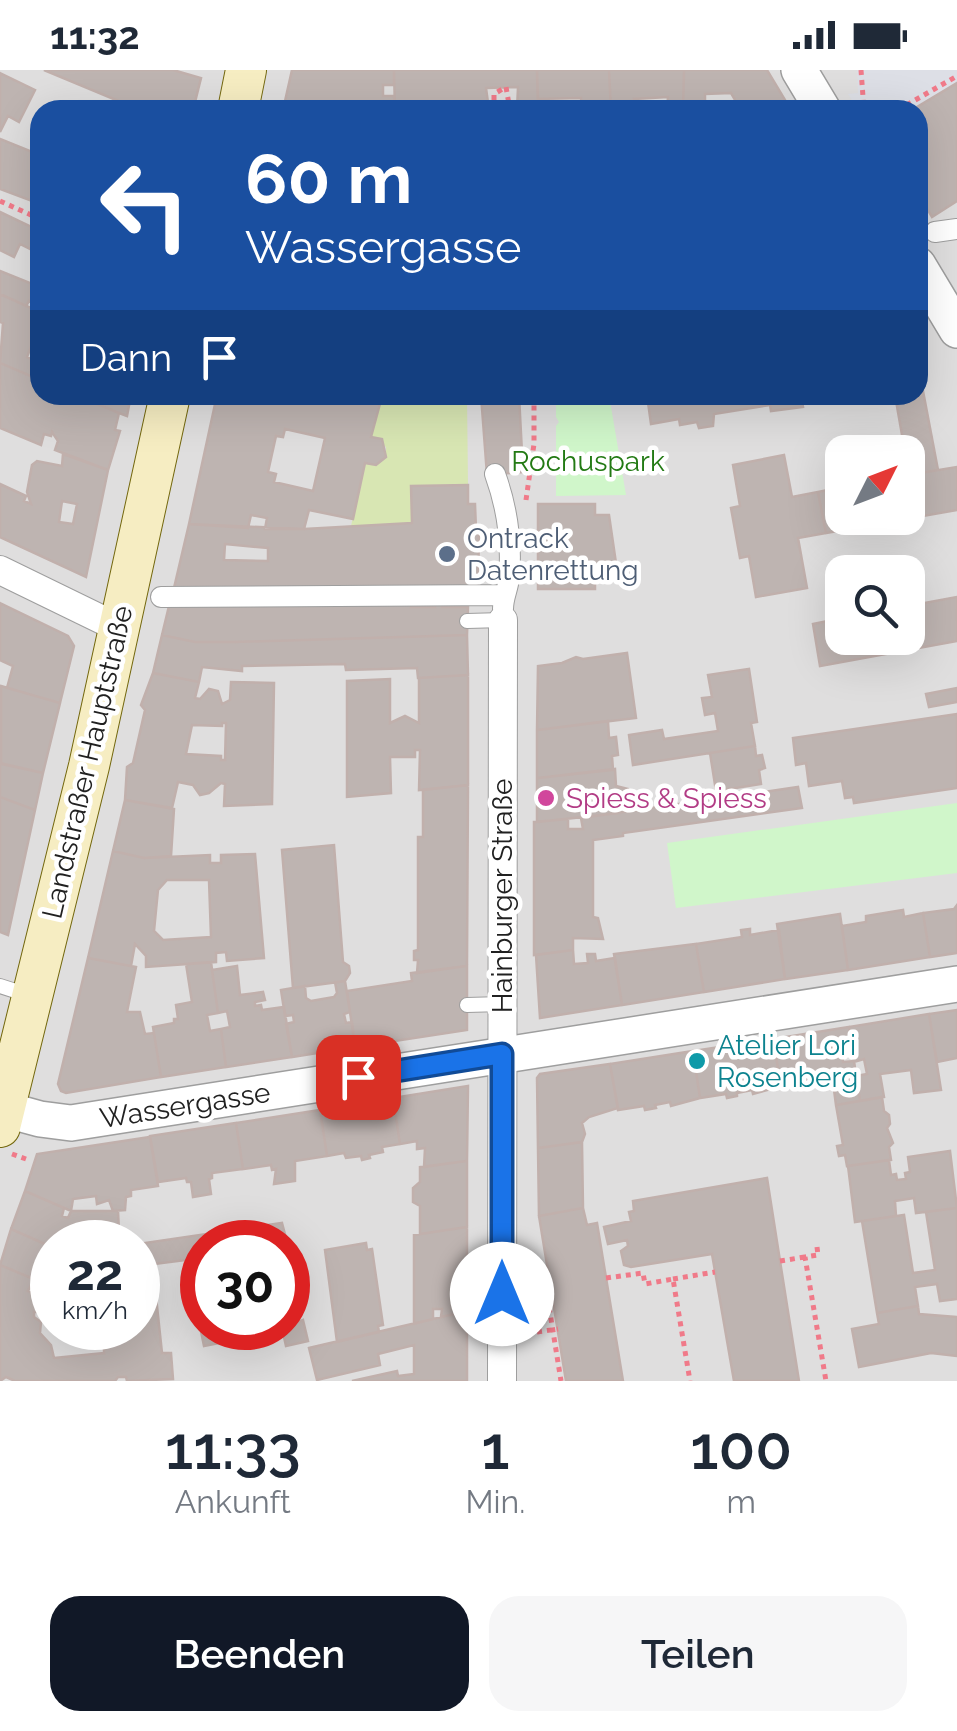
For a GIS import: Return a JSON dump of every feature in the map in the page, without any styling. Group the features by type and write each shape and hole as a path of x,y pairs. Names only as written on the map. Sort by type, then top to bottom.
{"main road":[{"path":"240,100 246,70"},
{"name":"Landstraßer Hauptstraße","path":"2,1115 17,991 88,766 168,405"}],"street":[{"path":"798,70 817,100"},
{"path":"928,281 957,330"},
{"name":"Hainburger Straße","path":"495,474 506,505 510,581 503,608 502,1381"},
{"path":"0,570 117,627"},
{"path":"161,597 503,608"},
{"name":"Wassergasse","path":"2,1115 71,1123 957,984"}],"lane":[{"path":"467,621 503,608"},
{"path":"467,1005 502,1004"},
{"path":"467,1318 502,1317"}],"path":[{"path":"861,70 863,100"},
{"path":"915,100 957,76"},
{"path":"494,100 494,94 506,87 508,100"},
{"path":"0,201 30,214"},
{"path":"506,505 526,504 534,444 534,405"},
{"path":"780,1261 818,1255 816,1246"},
{"path":"806,1257 826,1381"},
{"path":"606,1278 643,1273 645,1284 715,1272"},
{"path":"673,1279 690,1381"},
{"path":"546,1288 561,1381"},
{"path":"537,1332 555,1329"}],"shaded area":[{"path":"0,70 957,70 957,1381 0,1381"},
{"path":"857,70 957,70 957,84 928,101 852,100 848,94 858,93"}],"green space":[{"path":"380,405 467,405 468,485 412,486 412,523 351,526 365,463 376,465 386,456 386,447 371,437"},
{"name":"Rochuspark","path":"556,405 611,405 626,495 556,496"},
{"path":"957,803 957,873 676,908 667,843"}],"building":[{"path":"44,70 173,70 201,78 196,100 116,100"},
{"path":"292,70 394,70 394,85 383,85 383,96 394,96 394,100 285,100"},
{"path":"394,70 537,70 538,100 517,100 518,87 486,88 488,100 395,100"},
{"path":"537,70 609,70 610,100 538,99"},
{"path":"609,70 684,70 683,100 610,100"},
{"path":"684,70 767,70 785,100 735,100 731,93 705,94 705,100 683,100"},
{"path":"0,73 35,90 19,122 8,116 0,132"},
{"path":"957,83 957,201 932,217 928,210 928,100"},
{"path":"0,139 30,151 30,200 0,189"},
{"path":"0,212 30,226 30,249 20,244 14,257 0,250"},
{"path":"0,271 30,283 30,302 26,306 0,294"},
{"path":"0,294 30,308 27,357 30,376 0,363"},
{"path":"0,363 30,376 30,405 100,405 119,413 115,430 120,431 108,470 55,450 58,441 52,432 51,436 44,434 41,445 0,428"},
{"path":"100,405 129,405 127,416"},
{"path":"215,405 380,405 371,437 382,439 386,457 376,465 365,463 353,519 309,510 304,529 265,529 267,518 251,515 248,528 189,524","holes":["285,429 325,438 313,491 274,482 276,474 268,472 276,436 283,437"]},
{"path":"482,405 520,405 523,472 487,475"},
{"path":"648,405 770,405 714,414 713,426 699,428 697,422 680,425 679,419 651,424"},
{"path":"770,405 803,407 771,411"},
{"path":"897,405 926,405 938,470 925,472 925,435 902,435"},
{"path":"63,454 108,470 86,577 0,537 0,484 26,496 24,501 31,504 27,492 32,465 37,461 62,466","holes":["62,501 77,504 73,524 59,522"]},
{"path":"784,455 792,497 818,492 825,533 798,538 807,588 756,597 749,556 740,558 731,508 740,506 733,465"},
{"path":"957,467 957,510 925,516 925,472"},
{"path":"468,485 468,504 475,504 479,530 478,589 174,588 189,524 304,529 412,523 411,486","holes":["225,544 268,548 268,561 224,560"]},
{"path":"825,491 825,528 818,492"},
{"path":"538,504 595,504 595,515 609,515 618,577 595,576 595,589 538,589"},
{"path":"435,588 442,589 442,607 468,607 467,635 195,642 162,635 169,606 411,596 411,607 435,607"},
{"path":"957,597 957,641 925,647 925,603"},
{"path":"0,603 68,636 74,646 60,703 7,688 13,666 0,660"},
{"path":"825,622 825,655 880,655 820,666 813,624"},
{"path":"162,635 195,642 235,642 467,635 468,675 418,678 417,668 346,670 345,664 242,666 242,671 202,667 199,682 153,673"},
{"path":"627,653 636,718 537,730 538,666 576,657"},
{"path":"749,669 757,722 751,723 755,746 633,765 629,735 662,730 664,739 718,731 715,713 705,715 702,698 712,697 708,675"},
{"path":"153,673 199,682 195,698 200,699 209,689 218,691 222,704 230,700 231,682 274,683 272,804 224,806 225,784 221,783 200,795 193,785 178,782 172,808 125,800 127,767 133,763 145,710 141,705","holes":["226,723 225,760 221,756 186,754 192,725"]},
{"path":"468,675 468,785 419,790 420,750 415,750 415,757 390,757 391,793 347,797 347,681 390,679 390,723 405,716 419,723 419,678"},
{"path":"1,686 60,703 43,773 1,764"},
{"path":"957,688 957,702 929,707 926,694"},
{"path":"957,714 957,788 854,803 853,797 845,798 842,781 809,786 806,763 796,765 793,738"},
{"path":"608,721 609,738 616,737 618,755 612,756 613,770 537,778 537,730"},
{"path":"755,746 756,756 762,755 765,768 759,770 761,784 716,791 710,753"},
{"path":"0,763 43,773 35,810 0,797"},
{"path":"615,769 616,786 628,789 629,798 619,803 620,813 537,822 537,778"},
{"path":"468,785 467,966 417,973 414,951 418,950 418,837 423,837 423,790"},
{"path":"798,787 802,808 593,840 593,917 598,918 603,939 573,938 573,950 534,955 534,822 568,819 568,829 583,829 581,818"},
{"path":"0,797 35,810 8,935 0,932"},
{"path":"125,800 174,809 171,856 144,858 113,851"},
{"path":"334,845 343,962 350,973 345,981 293,988 282,850"},
{"path":"113,851 144,858 210,855 210,863 221,863 221,855 255,854 264,958 227,961 226,952 216,953 216,962 146,967 146,956 135,944 131,966 88,958","holes":["167,880 209,880 211,937 163,940 154,931 158,890"]},
{"path":"957,905 957,953 930,957 923,913 954,909"},
{"path":"903,910 904,917 923,913 930,957 848,970 842,926 866,922 866,916"},
{"path":"840,914 848,970 785,979 777,924"},
{"path":"750,929 750,935 779,930 785,979 704,992 696,944 742,937 741,930"},
{"path":"696,944 704,992 622,1005 614,954"},
{"path":"573,950 574,964 588,963 587,954 595,954 596,961 615,958 622,1005 540,1018 536,955"},
{"path":"88,958 136,967 127,1012 140,1012 145,1034 154,1033 161,1077 61,1091 58,1084"},
{"path":"211,962 218,1013 207,1015 210,1031 221,1029 226,1067 161,1077 153,1027 174,1023 178,1019 176,1005 192,1002 186,964"},
{"path":"237,966 240,995 263,992 265,1000 255,1002 255,1006 261,1005 262,1010 284,1007 292,1057 226,1067 221,1029 230,1027 227,1011 218,1013 212,970"},
{"path":"467,966 467,1030 355,1047 347,991 412,981 411,973"},
{"path":"345,981 350,1012 344,1014 346,1023 352,1022 355,1047 292,1057 286,1024 294,1022 293,1015 285,1016 281,990 305,986 306,998 311,1001 334,997 335,982"},
{"path":"957,1010 957,1058 937,1062 929,1014"},
{"path":"929,1014 941,1090 914,1093 911,1070 880,1074 884,1097 860,1101 856,1076 867,1074 864,1059 854,1062 849,1027"},
{"path":"849,1027 852,1051 842,1053 843,1062 854,1061 860,1101 836,1105 833,1082 829,1079 812,1082 812,1086 781,1086 773,1039"},
{"path":"773,1039 781,1086 727,1098 726,1094 700,1098 693,1051"},
{"path":"693,1051 700,1098 645,1110 644,1106 618,1110 610,1064"},
{"path":"610,1064 618,1108 582,1123 582,1142 538,1148 540,1074"},
{"path":"468,1086 467,1161 424,1167 425,1148 417,1149 417,1141 400,1144 393,1098"},
{"path":"882,1097 893,1143 889,1147 891,1160 847,1166 845,1155 839,1156 837,1146 843,1145 836,1105"},
{"path":"393,1098 400,1144 382,1147 383,1152 362,1160 361,1156 346,1158 344,1153 327,1156 320,1109"},
{"path":"320,1110 327,1156 295,1161 295,1181 274,1184 276,1169 272,1170 271,1165 243,1169 236,1123"},
{"path":"236,1123 243,1169 212,1173 211,1194 193,1197 191,1182 186,1178 158,1182 150,1136"},
{"path":"150,1137 158,1186 131,1190 125,1210 113,1211 109,1200 97,1204 96,1196 73,1199 71,1211 25,1191 37,1154"},
{"path":"582,1142 583,1208 539,1216 538,1148"},
{"path":"950,1151 957,1208 916,1213 914,1198 895,1201 896,1216 855,1222 848,1166 889,1160 891,1175 896,1174 897,1180 906,1179 905,1173 910,1172 908,1157"},
{"path":"467,1161 467,1227 420,1234 420,1206 413,1202 413,1188 420,1182 420,1167"},
{"path":"767,1178 799,1381 734,1381 712,1254 631,1267 624,1265 621,1251 628,1246 627,1240 608,1244 604,1227 631,1221 633,1201"},
{"path":"25,1191 64,1208 62,1216 68,1218 71,1211 118,1211 118,1220 30,1220 30,1238 11,1229"},
{"path":"583,1208 587,1225 597,1223 623,1381 566,1381 539,1216"},
{"path":"957,1208 957,1299 940,1301 937,1284 915,1287 918,1306 877,1313 862,1221 904,1215 913,1273 935,1270 926,1212"},
{"path":"467,1227 467,1311 441,1317 442,1309 433,1309 433,1319 414,1324 414,1235"},
{"path":"11,1229 30,1237 30,1278 0,1265"},
{"path":"180,1238 180,1261 160,1263 160,1241"},
{"path":"366,1243 367,1250 372,1249 383,1325 378,1326 379,1332 337,1342 325,1250"},
{"path":"0,1265 30,1277 30,1350 52,1350 54,1358 104,1350 160,1350 160,1334 162,1353 171,1353 173,1379 15,1381 6,1377 0,1381"},
{"path":"918,1306 919,1314 957,1317 957,1356 931,1353 859,1367 852,1329 879,1324 877,1313"},
{"path":"467,1311 467,1381 352,1381 397,1371 398,1376 414,1374 414,1345 378,1354 380,1365 317,1380 310,1348"}],"place":[{"name":"Ontrack Datenrettung","path":"447,554"},
{"name":"Spiess & Spiess","path":"546,798"},
{"name":"Atelier Lori Rosenberg","path":"697,1061"}],"route":[{"path":"358,1077 502,1054 502,1294"}]}
